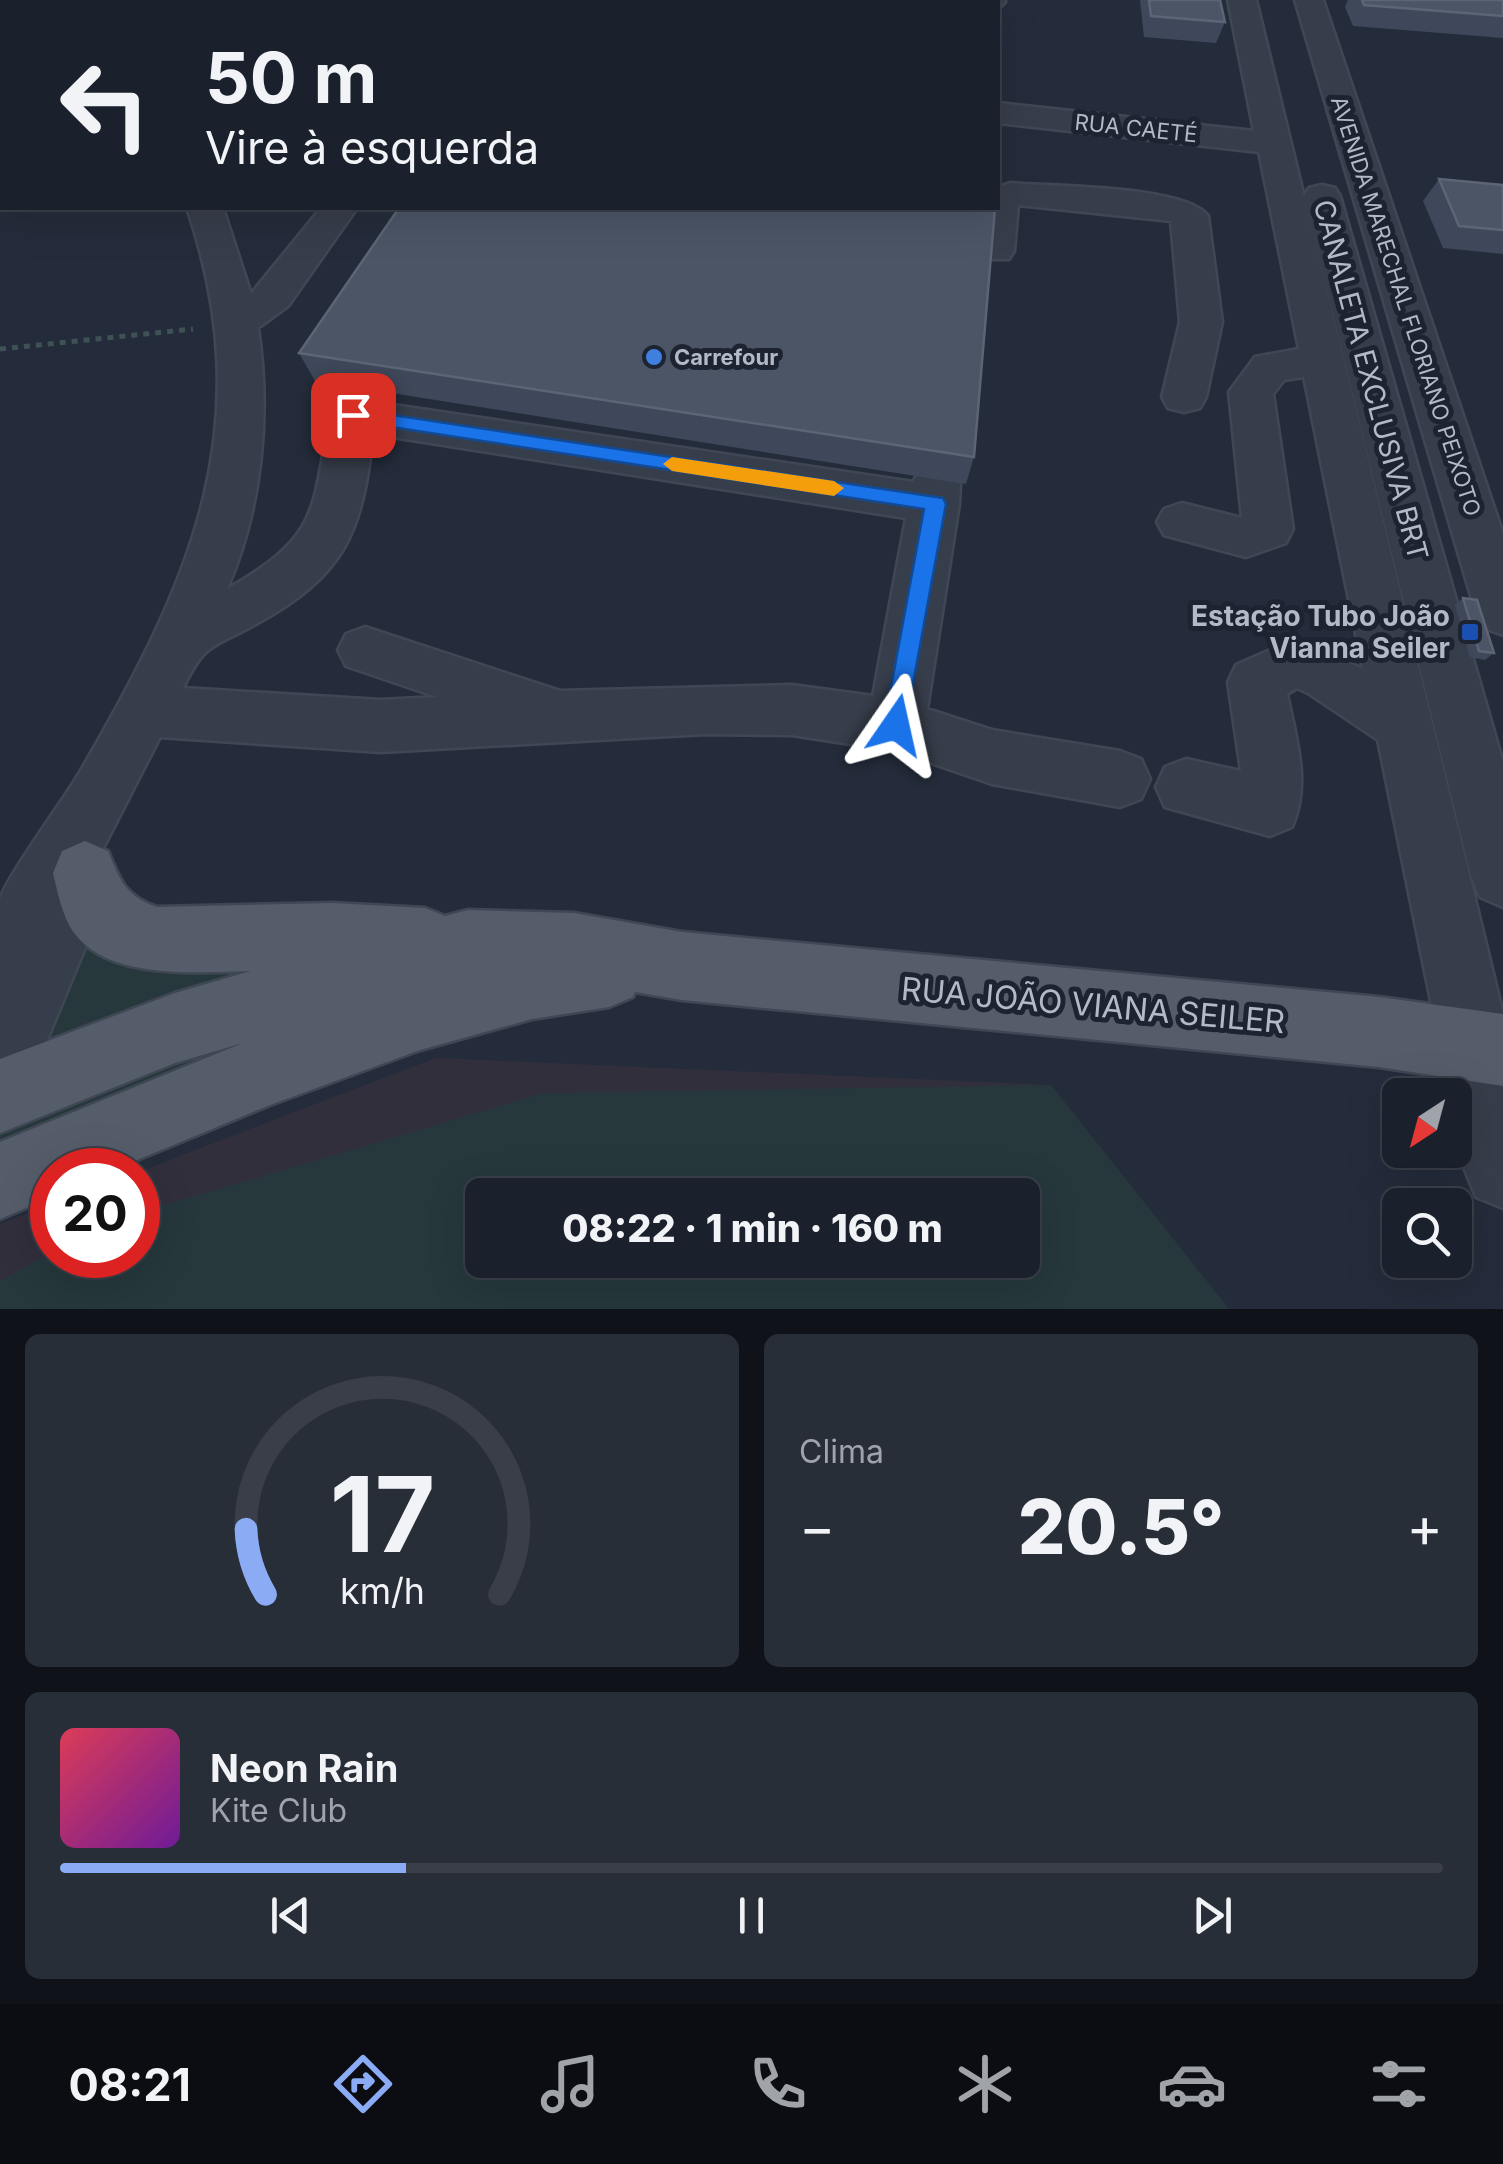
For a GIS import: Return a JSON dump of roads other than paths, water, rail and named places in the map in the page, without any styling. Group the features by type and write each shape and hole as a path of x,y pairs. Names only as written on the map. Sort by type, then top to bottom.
{"main road":[{"path":"85,872 94,906 118,927 157,940 332,936 468,943"},
{"name":"RUA JOÃO VIANA SEILER","path":"0,1096 175,1028 468,943 574,947 682,966 1489,1046"},
{"name":"RUA JOÃO VIANA SEILER","path":"0,1181 148,1115 434,1008 562,978 682,966"}],"street":[{"path":"1278,8 1274,143 1404,726 1489,1046 1503,1170"},
{"name":"AVENIDA MARECHAL FLORIANO PEIXOTO","path":"1278,8 1503,613"},
{"name":"CANALETA EXCLUSIVA BRT","path":"1278,8 1503,876"},
{"name":"RUA CAETÉ","path":"1000,113 1274,143"},
{"path":"1000,200 1003,196 1174,208 1189,216 1201,322 1184,397"},
{"path":"0,957 115,773 148,711 216,550 238,458 242,375 228,261 206,210"},
{"path":"236,324 274,297 338,210"},
{"path":"995,252 998,210"},
{"path":"1182,522 1246,538 1268,528 1258,476 1252,392 1270,367 1322,360"},
{"path":"177,638 244,606 290,576 333,524 353,415 774,479 936,494 896,725"},
{"path":"365,650 568,716"},
{"path":"1186,787 1270,807 1271,757 1256,682 1295,663 1328,676 1404,726"},
{"path":"148,711 382,726 792,710 896,725 992,757 1120,779"},
{"path":"0,1068 85,872 115,773"}],"place":[{"name":"Carrefour","path":"654,357"},
{"name":"Estação Tubo João Vianna Seiler","path":"1470,632"}]}
